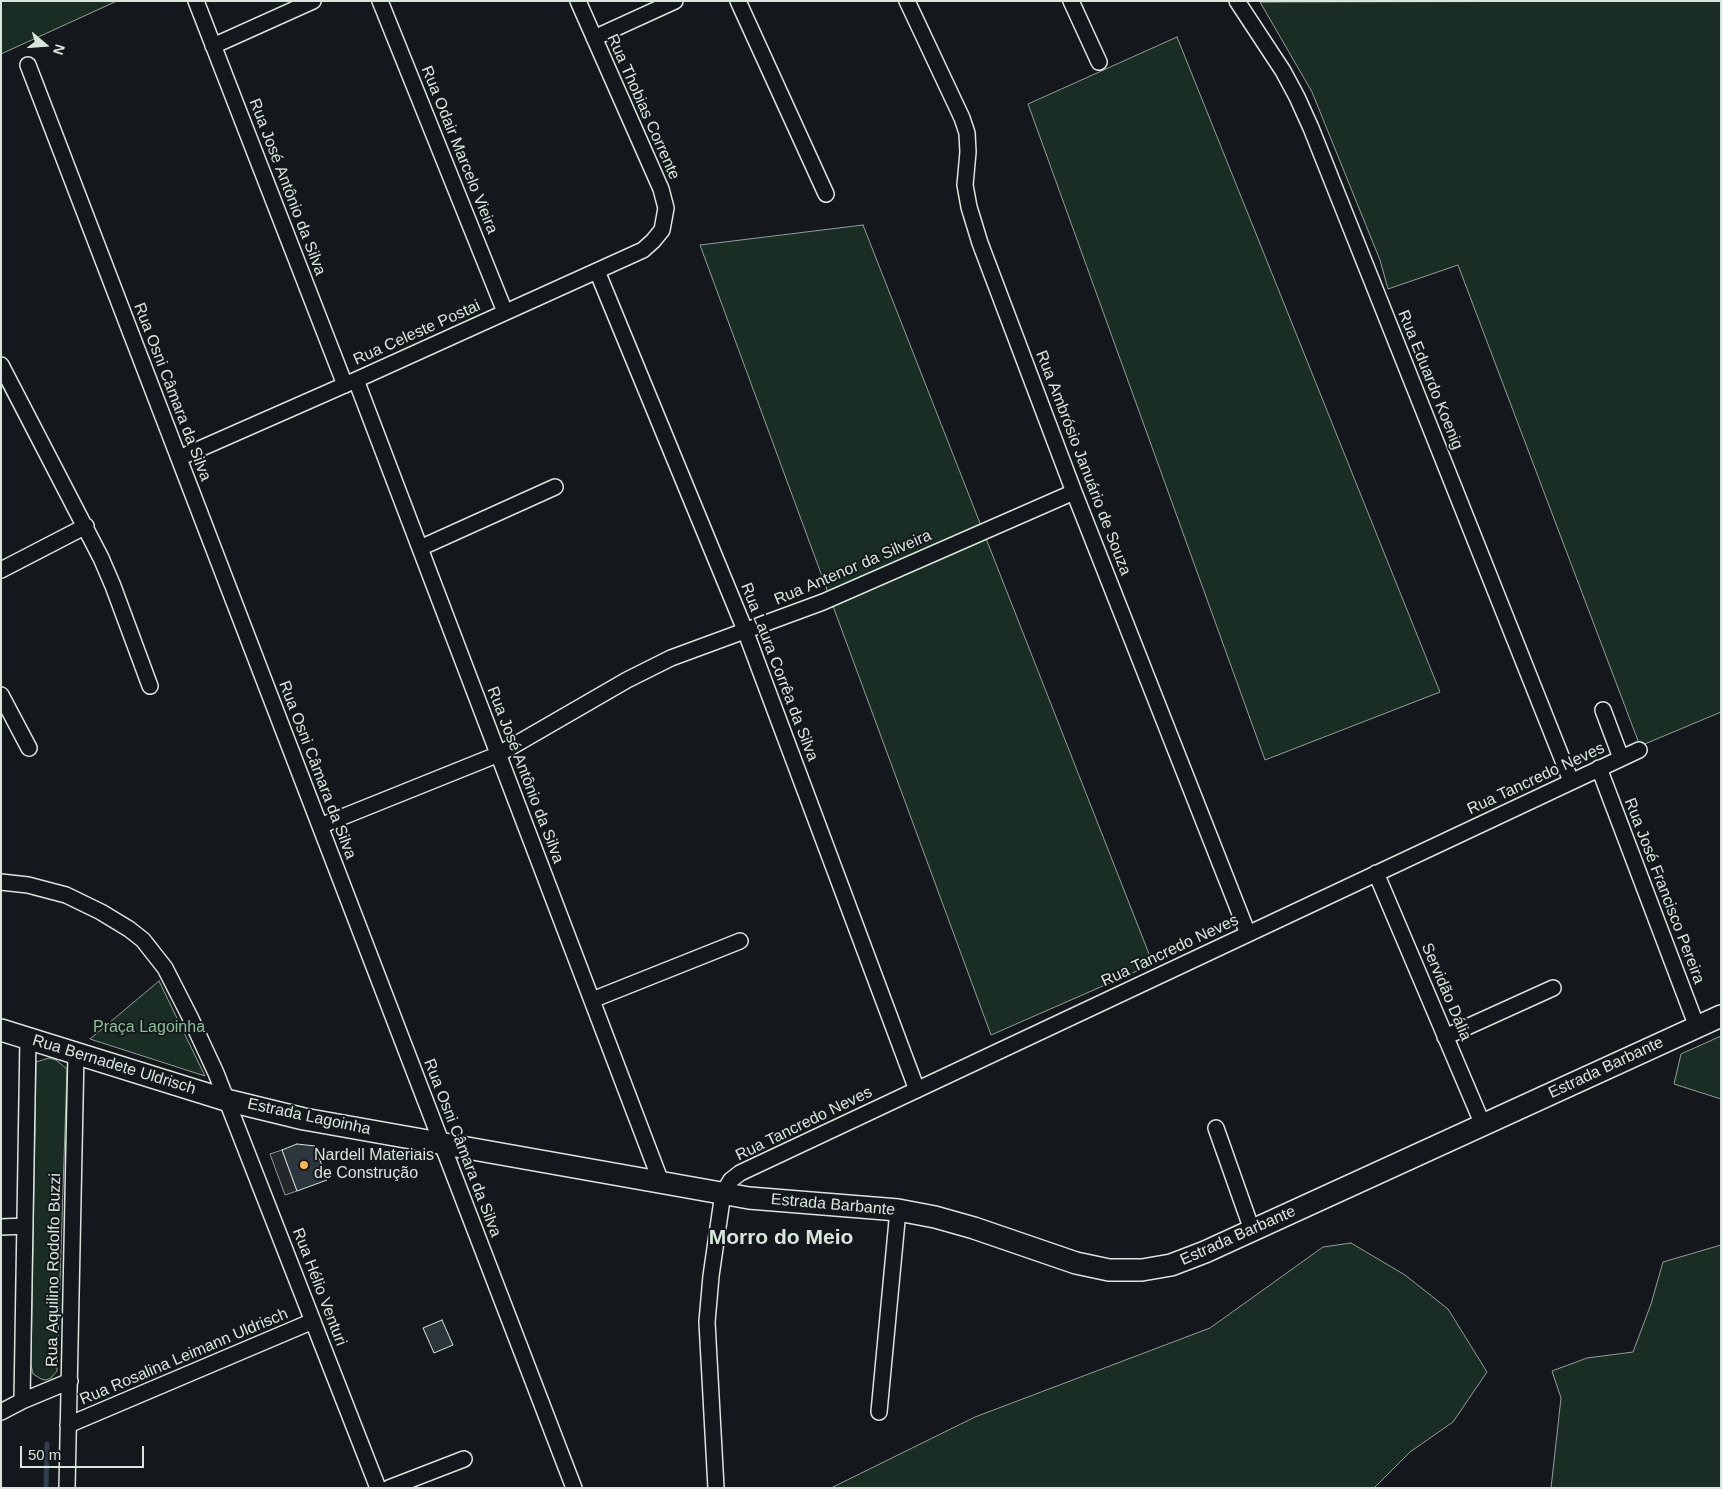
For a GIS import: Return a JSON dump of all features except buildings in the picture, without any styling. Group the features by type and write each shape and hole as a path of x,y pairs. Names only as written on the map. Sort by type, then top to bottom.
{"main road":[{"name":"Estrada Barbante","path":"723,1193 775,1201 898,1210 934,1217 974,1228 1076,1263 1109,1270 1142,1270 1171,1265 1205,1252 1721,1016"},
{"name":"Rua Bernadete Uldrisch","path":"1,1030 226,1100"},
{"name":"Estrada Lagoinha","path":"226,1100 304,1119 723,1193"}],"street":[{"name":"Rua José Antônio da Silva","path":"196,1 350,382 420,548 661,1182"},
{"path":"213,46 313,1"},
{"name":"Rua Odair Marcelo Vieira","path":"380,1 505,312"},
{"name":"Rua Thobias Corrente","path":"578,1 661,189 666,208 662,230"},
{"path":"594,38 675,1"},
{"path":"738,1 826,194"},
{"name":"Rua Ambrósio Januário de Souza","path":"907,1 962,118 967,133 968,152 965,185 969,207 980,243 1074,492 1248,934"},
{"path":"1071,1 1099,62"},
{"name":"Rua Eduardo Koenig","path":"1238,1 1282,71 1311,128 1572,781"},
{"name":"Rua Osni Câmara da Silva","path":"28,65 574,1488"},
{"name":"Rua Celeste Postai","path":"179,458 643,250 662,230"},
{"name":"Rua Laura Corrêa da Silva","path":"596,271 746,630 917,1090"},
{"path":"1,365 86,526 113,586 150,686"},
{"path":"420,548 555,487"},
{"name":"Rua Antenor da Silveira","path":"320,826 499,754 648,668 823,602 1074,492"},
{"path":"1,570 86,526"},
{"path":"1,695 29,748"},
{"path":"1603,710 1621,758"},
{"name":"Rua Tancredo Neves","path":"723,1193 731,1180 740,1173 1639,750"},
{"name":"Rua José Francisco Pereira","path":"1598,768 1697,1027"},
{"name":"Servidão Dália","path":"1376,873 1483,1124"},
{"name":"Estrada Lagoinha","path":"1,882 28,885 66,895 101,912 143,940 165,968 175,987 206,1051 226,1100"},
{"path":"592,1000 740,941"},
{"path":"1446,1036 1553,988"},
{"path":"22,1401 28,1038"},
{"name":"Rua Aquilino Rodolfo Buzzi","path":"67,1488 76,1053"},
{"name":"Rua Hélio Venturi","path":"226,1100 378,1488"},
{"path":"1216,1128 1252,1230"},
{"path":"716,1488 707,1322 711,1276 723,1193"},
{"path":"879,1412 898,1210"},
{"path":"1,1227 25,1226"},
{"name":"Rua Rosalina Leimann Uldrisch","path":"68,1425 313,1320"},
{"path":"1,1412 70,1381"},
{"path":"389,1488 464,1458"}],"green space":[{"path":"1,1 117,1 1,54"},
{"path":"1721,1 1721,712 1640,746 1458,265 1388,289 1380,260 1312,92 1260,2"},
{"path":"1177,37 1440,692 1265,760 1028,104"},
{"path":"863,225 1153,964 991,1035 700,245"},
{"name":"Praça Lagoinha","path":"159,981 205,1076 90,1039"},
{"path":"1721,1036 1721,1099 1674,1084 1681,1054"},
{"path":"49,1058 56,1060 67,1069 57,1371 51,1378 46,1380 33,1374 31,1365 36,1062"},
{"path":"1351,1243 1405,1275 1448,1309 1487,1372 1453,1422 1410,1452 1374,1488 831,1488 975,1417 1210,1328 1323,1247"},
{"path":"1721,1245 1721,1488 1551,1488 1561,1398 1552,1371 1587,1358 1633,1352 1651,1304 1663,1262"}],"shaded area":[{"path":"282,1150 297,1191 285,1195 270,1154"}],"waterway":[{"path":"46,1488 47,1444"}],"place":[{"name":"Nardell Materiais de Construção","path":"304,1165"}],"district":[{"name":"Morro do Meio","path":"781,1238"}]}
